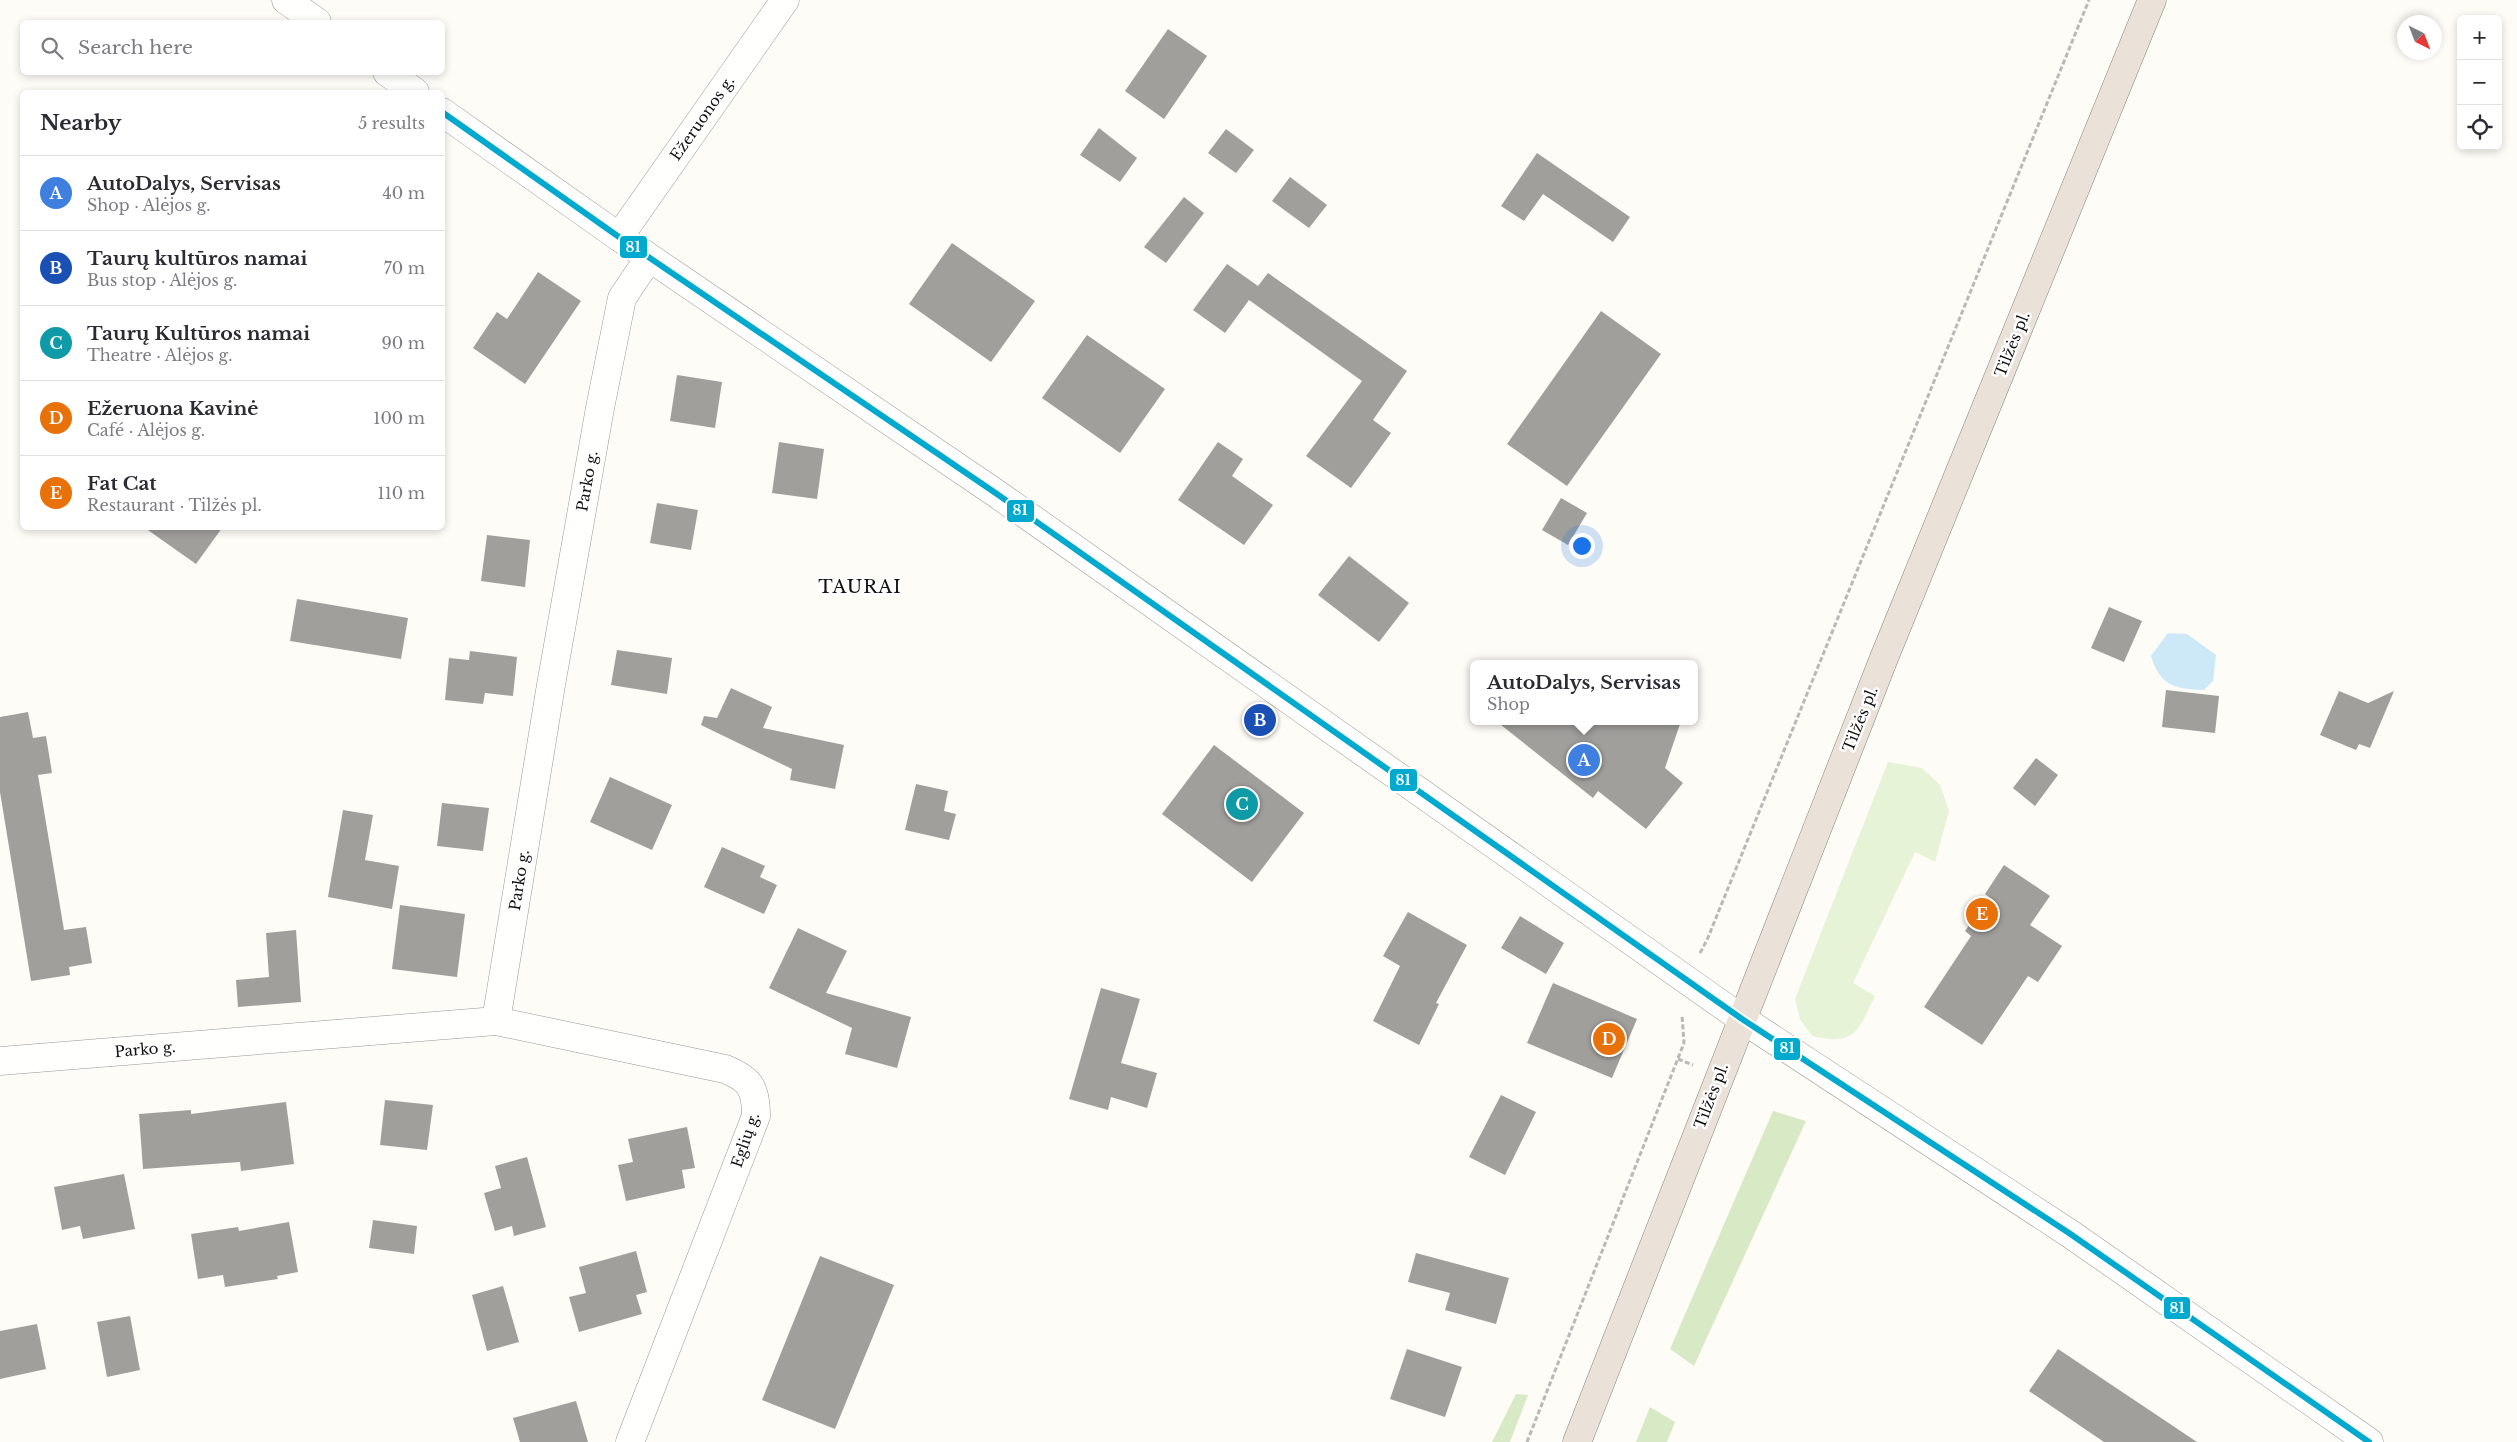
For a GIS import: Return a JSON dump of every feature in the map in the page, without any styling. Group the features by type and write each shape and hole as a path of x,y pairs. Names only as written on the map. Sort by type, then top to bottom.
{"highway":[{"name":"Tilžės pl.","path":"1577,1442 1888,649 2152,0"}],"street":[{"path":"286,0 314,20"},
{"name":"Ežeruonos g.","path":"619,237 785,0"},
{"path":"391,75 412,90"},
{"path":"445,114 649,258 998,494 1742,1018 2070,1233 2369,1442"},
{"name":"Parko g.","path":"0,1061 496,1021 555,666 620,307 622,298 649,258"},
{"name":"Eglių g.","path":"496,1021 725,1069 742,1076 750,1086 756,1100 756,1116 630,1442"}],"path":[{"path":"1527,1442 1684,1043 1683,1017 1674,1000 1707,940 2089,0"}],"green space":[{"path":"1888,762 1922,768 1940,785 1949,811 1935,862 1915,852 1853,983 1875,996 1859,1027 1847,1037 1838,1039 1812,1036 1800,1019 1795,999"},
{"path":"1773,1111 1806,1121 1694,1366 1670,1349"},
{"path":"1516,1394 1528,1395 1510,1442 1492,1442"},
{"path":"1650,1407 1675,1422 1667,1442 1636,1442"}],"water":[{"path":"2168,633 2187,634 2216,655 2213,681 2204,690 2177,687 2164,680 2159,674 2151,656"}],"building":[{"path":"1168,29 1207,56 1164,119 1125,91"},
{"path":"1099,128 1137,158 1120,182 1080,155"},
{"path":"1226,129 1254,150 1236,173 1208,153"},
{"path":"1537,153 1630,217 1613,242 1543,194 1524,221 1501,206"},
{"path":"1290,177 1327,205 1309,228 1272,201"},
{"path":"1184,197 1204,213 1166,263 1144,247"},
{"path":"952,243 1035,301 991,362 909,304"},
{"path":"1227,264 1258,286 1268,273 1407,371 1373,420 1391,433 1351,488 1306,456 1362,381 1249,300 1225,333 1193,310"},
{"path":"538,272 581,301 525,384 473,348 497,312 507,319"},
{"path":"1601,311 1661,354 1567,486 1507,444"},
{"path":"1087,335 1165,389 1120,453 1042,398"},
{"path":"677,375 722,382 715,428 670,421"},
{"path":"779,442 824,449 817,499 772,493"},
{"path":"1218,442 1243,459 1232,476 1273,505 1244,545 1178,500"},
{"path":"1561,498 1587,513 1568,545 1542,530"},
{"path":"657,503 698,510 691,550 650,543"},
{"path":"148,530 221,530 196,564"},
{"path":"487,535 530,540 525,587 481,581"},
{"path":"1349,556 1409,603 1379,642 1318,595"},
{"path":"297,599 408,618 401,659 290,641"},
{"path":"2109,607 2142,621 2124,662 2091,648"},
{"path":"617,650 672,658 667,694 611,685"},
{"path":"470,651 517,657 513,696 485,693 483,704 445,700 449,658 469,660"},
{"path":"731,688 772,707 763,728 844,745 835,789 790,780 792,769 701,725 704,716 717,718"},
{"path":"2166,690 2219,696 2215,733 2162,727"},
{"path":"2339,691 2368,703 2394,691 2370,748 2359,744 2356,750 2320,735"},
{"path":"28,712 33,738 46,736 52,773 38,775 64,930 86,927 92,963 69,967 70,975 31,981 0,792 0,717"},
{"path":"1501,725 1680,725 1665,768 1683,783 1646,829 1598,791 1593,798"},
{"path":"1214,745 1304,813 1252,882 1162,814"},
{"path":"2036,758 2058,775 2035,806 2013,788"},
{"path":"610,777 672,805 652,850 590,822"},
{"path":"916,784 948,791 944,811 956,814 949,840 905,830"},
{"path":"442,803 489,808 483,851 437,846"},
{"path":"343,810 373,815 365,860 399,866 392,909 328,897"},
{"path":"722,847 765,866 760,877 777,885 764,914 704,887"},
{"path":"2004,865 2050,896 2030,925 2062,946 2038,982 2028,976 1982,1045 1924,1007 1971,936 1965,931 1989,897 1985,894"},
{"path":"400,905 465,914 457,977 392,969"},
{"path":"1408,912 1467,945 1436,1003 1439,1004 1419,1045 1373,1021 1400,966 1383,956"},
{"path":"1520,916 1564,943 1546,974 1501,948"},
{"path":"798,928 847,951 826,993 911,1017 897,1068 845,1054 852,1028 769,988"},
{"path":"296,930 301,1002 238,1007 236,980 269,977 266,933"},
{"path":"1553,983 1637,1019 1612,1078 1527,1043"},
{"path":"1101,988 1140,999 1121,1063 1157,1073 1147,1108 1111,1097 1108,1110 1069,1099"},
{"path":"1501,1095 1536,1112 1505,1175 1469,1157"},
{"path":"385,1100 433,1105 427,1150 380,1145"},
{"path":"286,1102 294,1164 241,1171 240,1162 143,1169 139,1114 191,1110 191,1114"},
{"path":"687,1127 695,1168 682,1170 685,1188 626,1201 618,1165 633,1162 628,1139"},
{"path":"527,1157 546,1227 514,1236 512,1226 495,1231 484,1193 501,1188 495,1166"},
{"path":"124,1174 135,1229 83,1239 80,1226 62,1230 54,1187"},
{"path":"373,1220 417,1226 414,1254 369,1248"},
{"path":"289,1222 298,1272 277,1276 278,1279 225,1287 223,1275 198,1279 191,1234 238,1227 239,1231"},
{"path":"636,1251 647,1292 636,1295 642,1314 579,1332 569,1297 586,1293 579,1267"},
{"path":"1416,1253 1509,1278 1496,1324 1445,1310 1450,1293 1408,1282"},
{"path":"820,1256 894,1285 835,1429 762,1400"},
{"path":"503,1286 519,1342 487,1351 472,1295"},
{"path":"130,1316 140,1370 107,1377 97,1322"},
{"path":"37,1324 46,1369 0,1379 0,1331"},
{"path":"1407,1349 1462,1367 1445,1417 1390,1399"},
{"path":"2058,1349 2197,1442 2104,1442 2029,1391"},
{"path":"576,1401 588,1442 520,1442 513,1418"}],"transit line":[{"name":"81","path":"445,114 619,237 997,494 1742,1019 2069,1233 2369,1442"}],"place":[{"name":"Taurų kultūros namai","path":"1260,720"},
{"name":"AutoDalys, Servisas","path":"1584,760"},
{"name":"Taurų Kultūros namai","path":"1242,804"},
{"name":"Fat Cat","path":"1982,914"},
{"name":"Ežeruona Kavinė","path":"1609,1039"}],"district":[{"name":"TAURAI","path":"860,587"}]}
